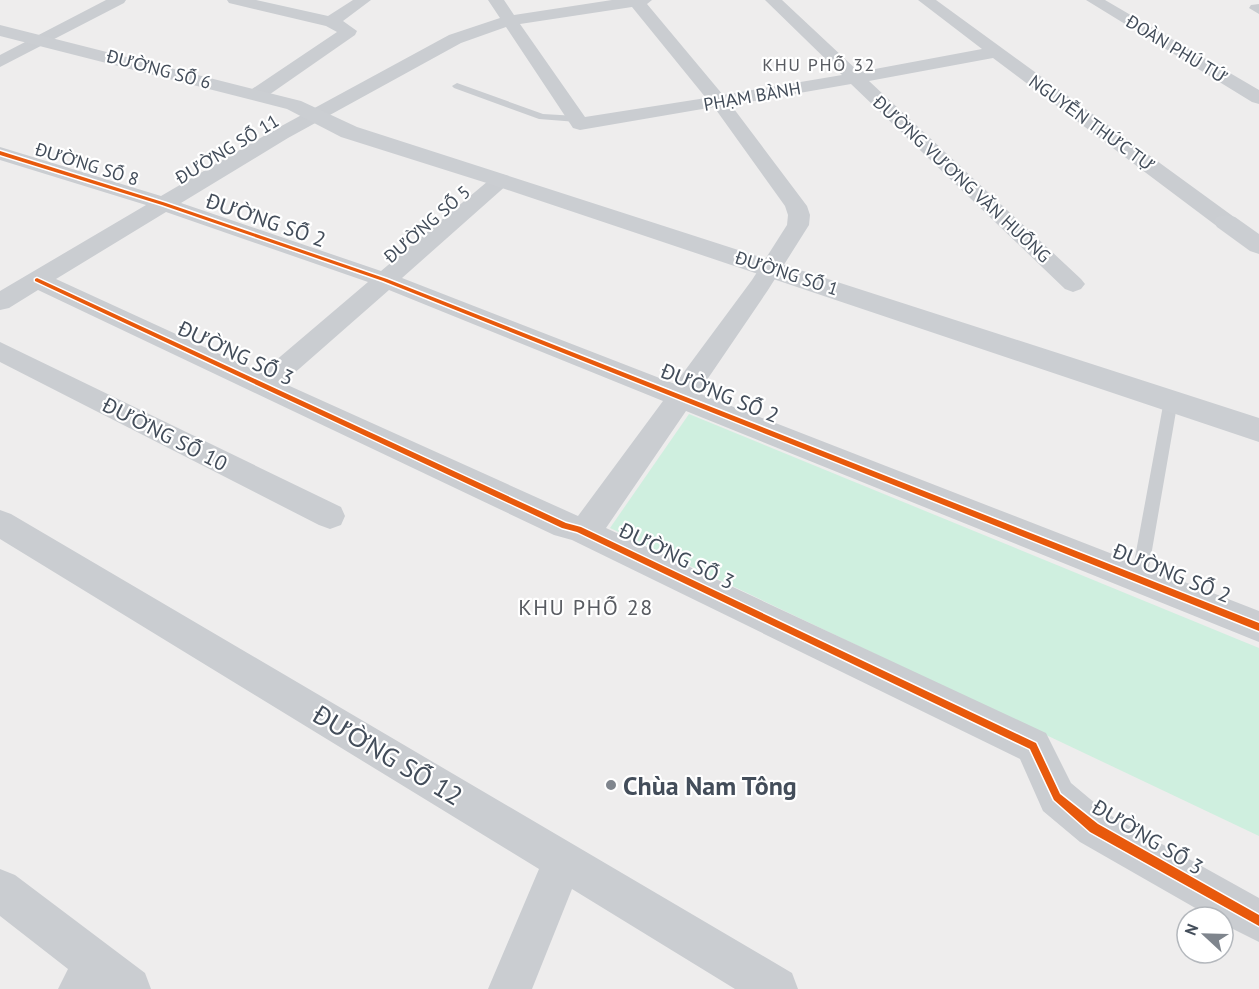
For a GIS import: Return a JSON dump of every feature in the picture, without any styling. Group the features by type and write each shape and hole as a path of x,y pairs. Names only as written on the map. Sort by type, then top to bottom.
{"street":[{"path":"0,62 118,0"},
{"path":"331,22 363,0"},
{"path":"496,0 578,122"},
{"path":"578,529 591,525 771,268 798,225 799,215 796,206 639,0"},
{"name":"ĐƯỜNG SỐ 11","path":"0,302 316,114 455,39 511,20 639,0"},
{"name":"ĐƯỜNG VƯƠNG VĂN HUỐNG","path":"773,0 1073,284"},
{"name":"NGUYỄN THỨC TỰ","path":"926,0 1259,246"},
{"name":"ĐOÀN PHÚ TỨ","path":"1094,0 1259,98"},
{"path":"247,1 331,22 350,31 256,95"},
{"name":"ĐƯỜNG SỐ 6","path":"0,30 43,39 256,95 316,114"},
{"name":"PHẠM BÀNH","path":"578,122 719,102 995,52"},
{"name":"ĐƯỜNG SỐ 1","path":"316,114 349,132 771,268 1259,430"},
{"name":"ĐƯỜNG SỐ 8","path":"0,153 164,204"},
{"name":"ĐƯỜNG SỐ 5","path":"264,385 501,180"},
{"name":"ĐƯỜNG SỐ 2","path":"164,204 385,280 1259,627"},
{"path":"1226,222 1259,214"},
{"name":"ĐƯỜNG SỐ 3","path":"38,280 565,526 578,529 1032,746 1057,797 1094,828 1259,921"},
{"name":"ĐƯỜNG SỐ 10","path":"0,351 330,516"},
{"name":"ĐƯỜNG SỐ 12","path":"0,523 776,989"},
{"path":"510,989 563,860"},
{"path":"0,890 103,980"}],"lane":[{"path":"457,87 542,117 578,122"},
{"path":"1139,579 1171,400"}],"green space":[{"path":"689,414 1259,648 1259,836 610,528"}],"cycle path":[{"path":"0,153 164,204 385,280 1259,627"},
{"path":"37,280 565,526 578,529 1033,746 1057,797 1094,828 1259,921"}],"place":[{"name":"Chùa Nam Tông","path":"611,785"}],"district":[{"name":"KHU PHỐ 32","path":"819,64"},
{"name":"KHU PHỐ 28","path":"586,607"}]}
